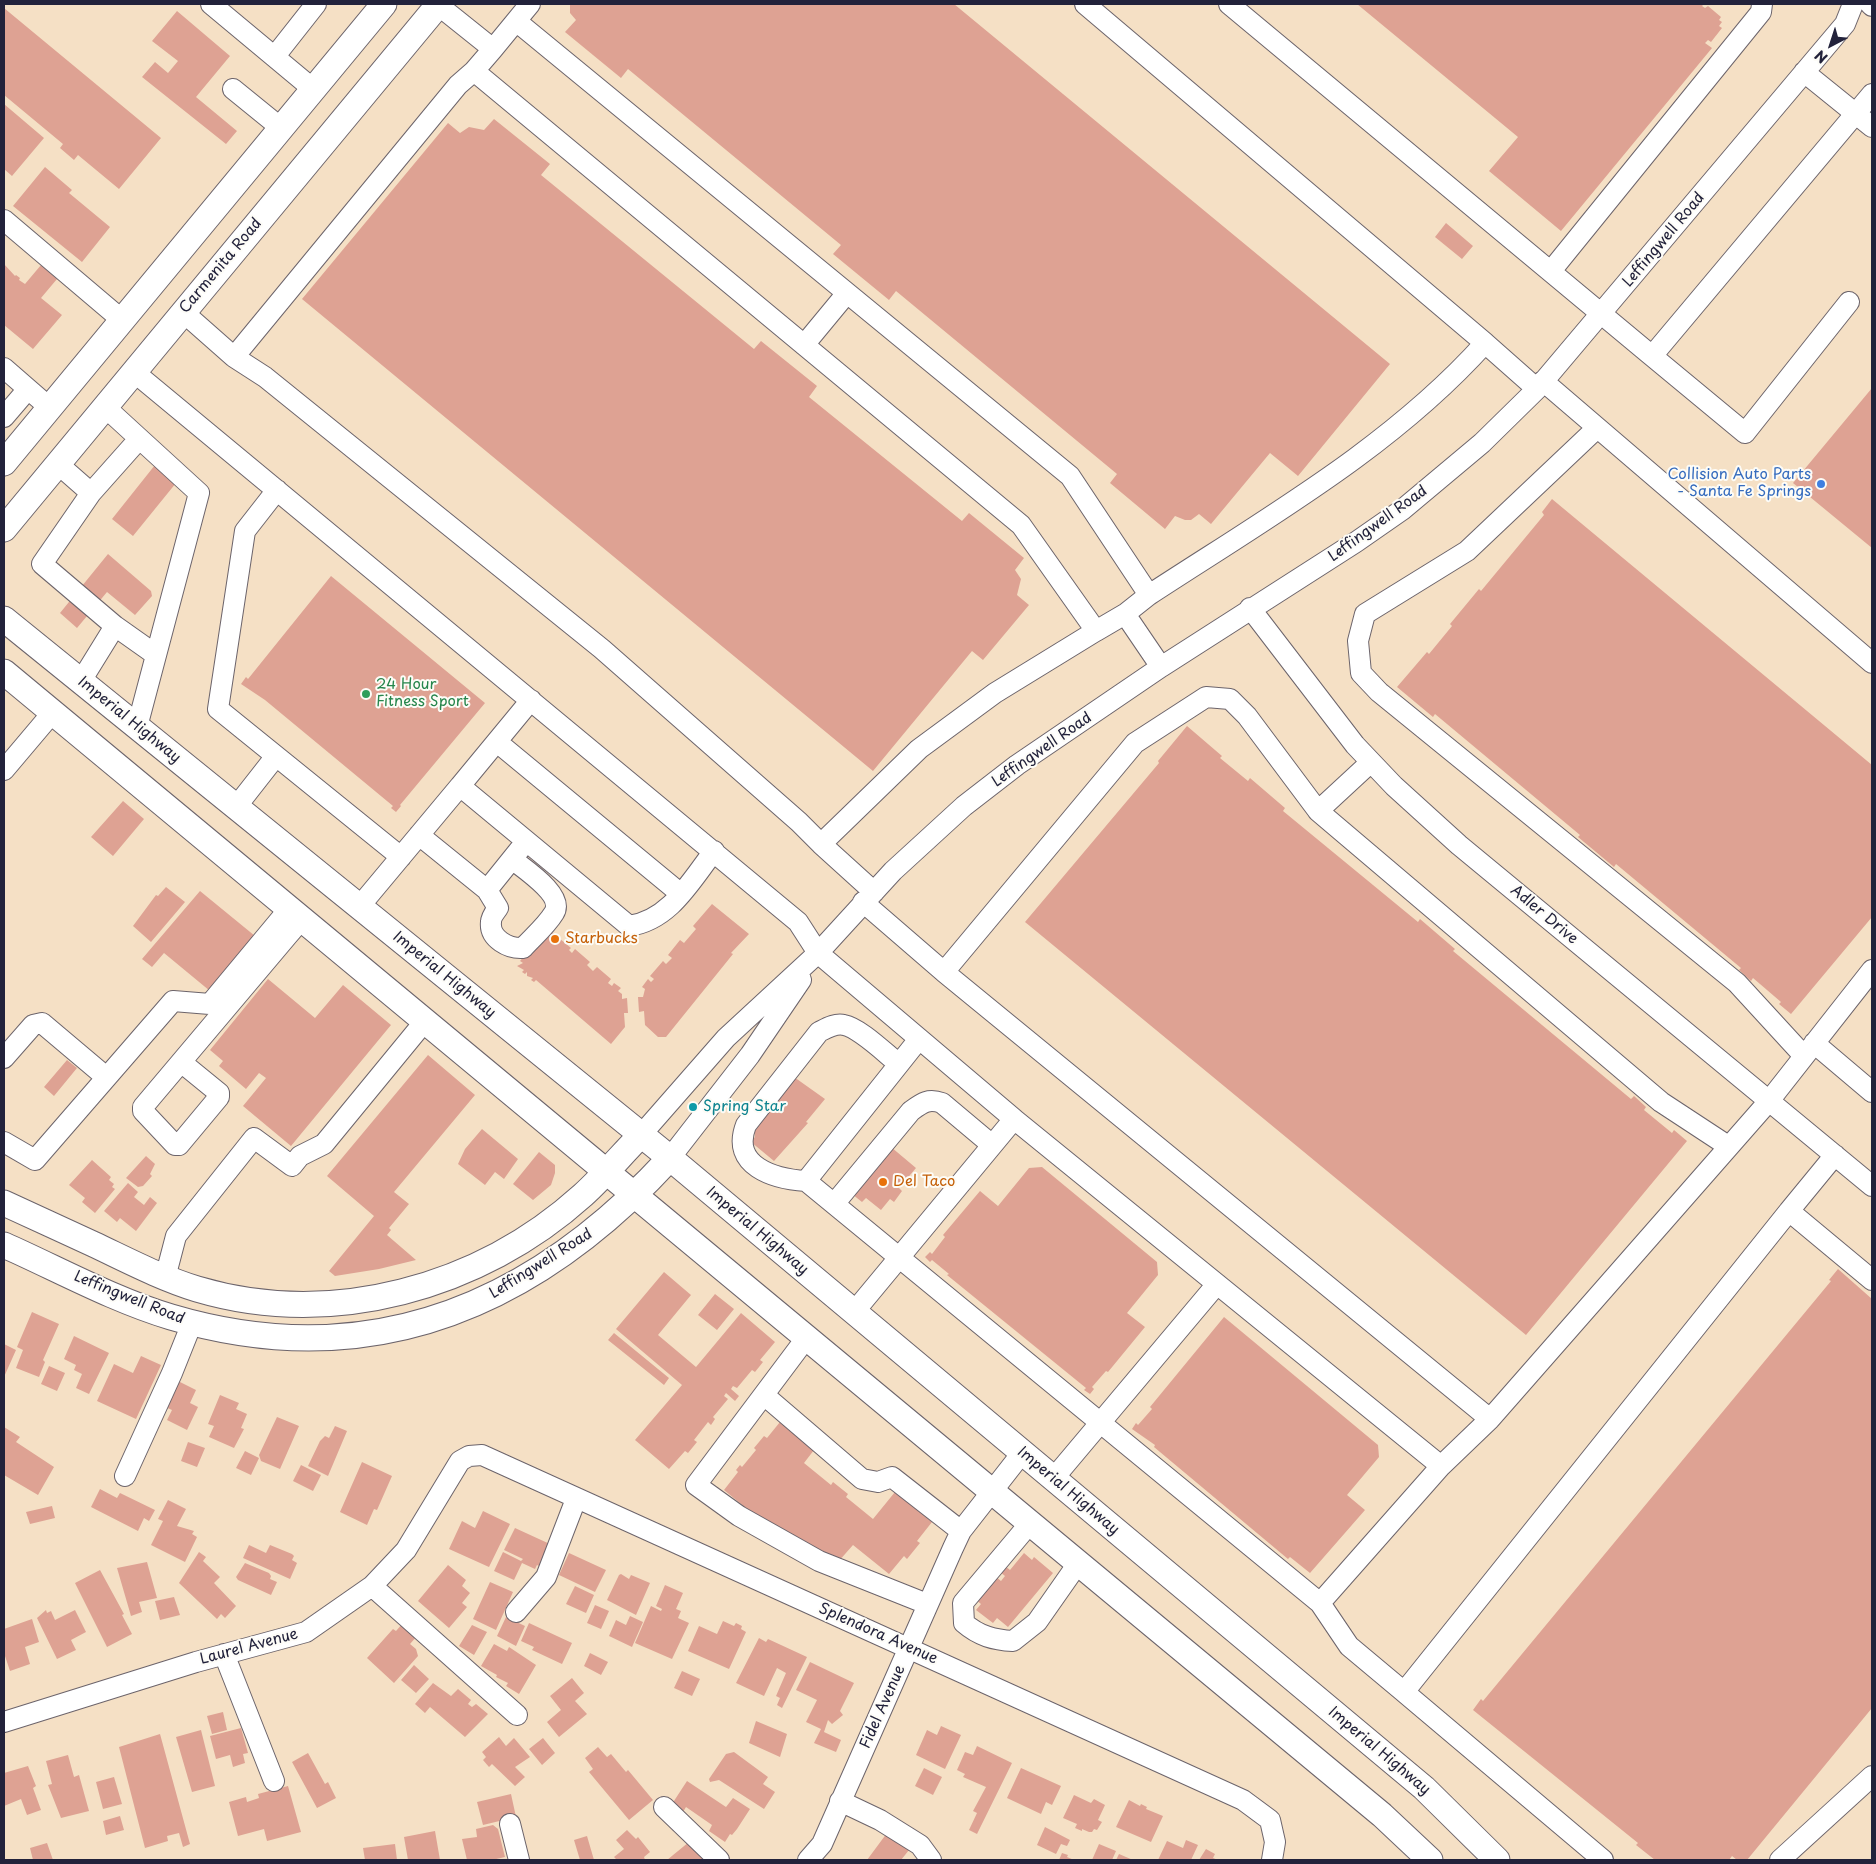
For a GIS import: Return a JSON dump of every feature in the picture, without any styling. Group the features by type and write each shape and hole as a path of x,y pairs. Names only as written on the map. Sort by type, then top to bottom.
{"main road":[{"path":"4,463 384,4"},
{"name":"Carmenita Road","path":"4,529 438,4"},
{"name":"Imperial Highway","path":"4,619 670,1158 1424,1788 1497,1860"},
{"path":"4,672 1031,1522 1382,1816 1430,1860"},
{"name":"Leffingwell Road","path":"4,1204 165,1278 231,1298 287,1305 345,1303 396,1294 464,1272 502,1254 530,1236 584,1194 641,1135"},
{"name":"Leffingwell Road","path":"4,1245 142,1307 192,1323 238,1334 313,1338 376,1333 441,1318 500,1293 586,1238 636,1195 670,1158"}],"street":[{"path":"211,4 314,89"},
{"path":"438,4 493,49"},
{"path":"234,357 458,85 474,71 530,4"},
{"path":"1085,4 1486,342 1598,428 1872,663"},
{"path":"1229,4 1745,433 1849,302"},
{"path":"1551,271 1761,12 1762,4"},
{"name":"Leffingwell Road","path":"641,1135 726,1038 818,954 868,897 914,851 964,806 1017,765 1161,667 1250,608 1356,542 1402,510 1482,443 1540,385 1602,313 1845,24 1853,4"},
{"path":"275,56 310,6"},
{"path":"516,21 1070,476 1149,595"},
{"path":"474,71 1021,524 1096,631"},
{"path":"1804,72 1872,127"},
{"path":"233,89 281,128"},
{"path":"1652,356 1872,94"},
{"path":"4,220 122,320"},
{"path":"804,344 847,292"},
{"path":"183,312 234,357 265,377 602,649 799,822 868,897 944,972 1490,1419"},
{"path":"821,844 920,749 995,693 1125,614 1149,595 1320,482 1381,438 1425,403 1486,342"},
{"path":"4,368 50,408"},
{"path":"134,372 798,922 818,954 1014,1119 1442,1466"},
{"path":"4,417 28,389"},
{"path":"105,407 199,493 137,727"},
{"path":"1598,428 1467,551 1365,614 1358,641 1361,673 1379,692 1737,983 1809,1050 1872,1092"},
{"path":"139,439 91,493 42,564 115,626 156,655"},
{"path":"58,464 91,493"},
{"path":"277,490 246,531 218,709 401,857"},
{"name":"Adler Drive","path":"1250,608 1355,745 1394,786 1459,844 1872,1186"},
{"path":"1125,614 1161,667"},
{"path":"81,681 115,626"},
{"path":"944,972 1135,744 1206,697 1230,699 1246,716 1318,810 1340,831 1661,1102 1728,1146"},
{"path":"359,907 532,700"},
{"path":"4,770 53,712"},
{"path":"497,742 681,894"},
{"path":"236,807 276,756"},
{"path":"1318,810 1371,762"},
{"path":"460,786 629,926 645,924 670,908 714,851"},
{"path":"419,835 487,890 498,908 490,920 491,929 498,940 512,949 523,948 555,912 556,902 552,893 512,859"},
{"path":"487,890 527,841"},
{"path":"181,1062 296,914"},
{"path":"4,1142 35,1160 173,1001 210,1004 296,914"},
{"name":"Leffingwell Road","path":"670,1158 750,1055 818,954"},
{"path":"1320,1603 1442,1466 1490,1419 1768,1101 1872,970"},
{"path":"165,1278 176,1236 254,1138 292,1166 300,1156 324,1144 425,1021"},
{"path":"4,1058 33,1025 42,1023 106,1077"},
{"path":"899,1064 854,1029 844,1024 831,1025 819,1032 746,1125 742,1134 744,1154 754,1166 785,1180 806,1182 900,1257 1320,1603 1349,1646 1603,1860"},
{"path":"806,1182 919,1039"},
{"path":"834,1204 911,1111 924,1102 933,1099 942,1102 992,1145"},
{"path":"854,1312 1014,1119"},
{"path":"1404,1692 1835,1155"},
{"path":"1789,1212 1872,1280"},
{"path":"1053,1479 1217,1284"},
{"path":"125,1476 172,1373 192,1323"},
{"path":"807,1337 696,1485 740,1516 819,1561 926,1604"},
{"path":"764,1395 862,1479 878,1482 892,1477 961,1531"},
{"name":"Fidel Avenue","path":"808,1860 822,1844 910,1648 926,1604 961,1531 1022,1453"},
{"name":"Splendora Avenue","path":"482,1455 1243,1800 1270,1820 1275,1842 1272,1860"},
{"name":"Laurel Avenue","path":"4,1722 224,1654 306,1632 372,1586 406,1550 460,1461 469,1456 482,1455"},
{"path":"516,1612 546,1577 576,1499"},
{"path":"1031,1522 963,1603 964,1623 974,1632 997,1640 1013,1641 1037,1622 1079,1562"},
{"path":"372,1586 517,1715"},
{"path":"224,1654 274,1781"},
{"path":"1780,1860 1872,1776"},
{"path":"840,1801 880,1820 920,1845 931,1860"},
{"path":"664,1807 719,1860"},
{"path":"510,1824 519,1860"}],"building":[{"path":"570,4 954,4 1390,364 1298,476 1270,453 1211,524 1199,514 1191,520 1175,516 1165,529 1110,483 1117,474 896,291 889,300 833,254 841,245 628,69 621,78 565,32 576,20 570,13"},
{"path":"1357,4 1704,4 1702,6 1705,8 1708,6 1721,17 1719,20 1722,22 1719,26 1722,28 1711,42 1708,40 1705,43 1712,48 1561,231 1489,171 1518,137"},
{"path":"4,8 161,138 119,189 78,155 74,160 60,148 63,144 4,95"},
{"path":"177,11 230,56 196,97 237,131 226,144 142,77 155,62 168,73 178,61 152,41"},
{"path":"4,104 44,138 12,176 4,169"},
{"path":"494,119 550,164 541,175 754,349 761,341 817,386 809,397 962,521 969,513 1024,558 1015,570 1021,579 1017,595 1029,605 983,660 972,651 873,771 302,299 448,123 460,133 469,127 484,130"},
{"path":"45,167 72,190 69,193 110,227 82,262 13,206"},
{"path":"1446,223 1473,246 1462,259 1435,237"},
{"path":"4,264 25,284 41,265 57,279 41,298 62,315 33,349 4,325"},
{"path":"1872,388 1872,548 1793,483"},
{"path":"155,465 176,483 133,536 112,519"},
{"path":"1552,499 1872,765 1872,917 1791,1014 1779,1004 1781,1002 1753,978 1751,981 1739,970 1741,968 1616,864 1614,867 1578,837 1580,835 1435,714 1433,717 1397,687 1427,652 1429,654 1452,626 1450,624 1479,589 1481,591 1544,515 1542,512"},
{"path":"108,554 151,591 152,596 135,615 107,592 77,628 60,613"},
{"name":"24 Hour Fitness Sport","path":"331,576 485,703 396,812 391,808 393,806 265,700 241,684 246,677 248,679"},
{"path":"1187,726 1222,756 1220,758 1248,781 1250,778 1285,808 1283,811 1418,922 1420,919 1455,949 1453,951 1631,1099 1634,1096 1646,1107 1644,1110 1672,1133 1674,1130 1687,1141 1526,1335 1025,922 1159,763 1158,761"},
{"path":"123,801 144,819 113,856 91,837"},
{"path":"166,887 185,902 151,942 133,926 156,895 158,896"},
{"path":"200,891 255,936 210,991 164,953 152,967 142,959"},
{"path":"712,904 749,934 731,953 733,954 666,1037 658,1037 645,1025 644,1011 639,1012 638,997 643,997 645,989 642,987 648,979 651,982 654,979 650,976 663,961 666,964 672,958 668,955 680,940 684,943 696,929 693,926"},
{"path":"548,929 571,948 569,950 572,953 575,949 590,962 587,965 593,971 597,967 611,979 608,983 612,986 614,983 621,988 618,991 622,994 622,999 627,998 628,1013 624,1013 625,1027 611,1044 536,980 534,982 531,980 533,978 527,976 527,972 525,974 522,972 524,970 517,966 523,963 520,961 526,954 529,956"},
{"path":"268,979 315,1018 343,985 391,1025 291,1146 243,1106 266,1078 259,1073 246,1089 219,1066 223,1061 210,1050"},
{"path":"428,1055 475,1095 394,1192 409,1204 389,1228 391,1230 387,1235 416,1260 379,1269 335,1276 329,1271 374,1216 327,1176"},
{"path":"67,1060 77,1068 54,1096 44,1087"},
{"path":"794,1077 825,1099 806,1122 808,1123 774,1161 751,1142 755,1137 754,1125"},
{"path":"482,1129 518,1159 504,1179 495,1172 485,1185 458,1164 465,1149"},
{"name":"Del Taco","path":"891,1147 916,1168 899,1188 902,1191 894,1202 890,1199 881,1210 866,1198 862,1202 852,1194"},
{"path":"539,1152 555,1165 555,1173 551,1185 533,1200 513,1184"},
{"path":"146,1156 155,1164 150,1174 152,1176 143,1186 138,1187 126,1178"},
{"path":"92,1160 111,1177 109,1180 114,1184 112,1187 115,1189 95,1213 82,1202 85,1198 69,1185"},
{"path":"1042,1167 1157,1262 1158,1275 1127,1313 1145,1327 1108,1372 1106,1371 1092,1387 1094,1389 1090,1394 1084,1390 1086,1388 947,1275 949,1274 932,1260 930,1262 925,1257 930,1252 932,1254 945,1237 943,1235 980,1191 998,1206 1029,1168"},
{"path":"128,1183 138,1192 134,1197 144,1205 150,1197 157,1203 136,1231 120,1218 117,1222 104,1211"},
{"path":"1838,1269 1872,1299 1872,1708 1747,1860 1737,1860 1732,1856 1729,1860 1655,1860 1636,1845 1638,1843 1473,1710 1481,1699 1483,1701 1831,1281 1829,1280"},
{"path":"664,1272 691,1295 658,1335 696,1367 741,1313 775,1342 760,1360 763,1362 755,1372 752,1370 737,1388 733,1386 731,1389 739,1396 735,1401 726,1393 724,1396 728,1399 713,1417 715,1419 711,1425 708,1422 694,1440 697,1442 688,1453 685,1451 669,1469 635,1440 682,1385 616,1329"},
{"path":"715,1294 734,1309 717,1330 698,1315"},
{"path":"32,1312 59,1324 43,1360 45,1362 39,1377 16,1368 23,1350 17,1347"},
{"path":"1224,1317 1378,1445 1379,1457 1347,1495 1365,1510 1310,1573 1290,1557 1288,1559 1154,1447 1155,1445 1132,1429 1152,1409 1150,1407"},
{"path":"614,1333 669,1378 664,1385 608,1340"},
{"path":"74,1336 109,1353 89,1394 76,1388 82,1374 74,1370 76,1365 64,1359"},
{"path":"4,1344 16,1350 4,1377"},
{"path":"141,1356 161,1365 136,1419 97,1401 114,1364 133,1373"},
{"path":"49,1366 65,1373 57,1391 41,1384"},
{"path":"174,1379 196,1390 190,1403 198,1407 187,1430 167,1420 172,1410 161,1405"},
{"path":"220,1395 239,1403 236,1409 247,1414 241,1428 244,1429 234,1448 209,1437 214,1426 208,1424"},
{"path":"277,1417 299,1426 280,1469 261,1461 259,1455"},
{"path":"780,1422 814,1450 804,1463 831,1485 833,1482 848,1494 846,1497 873,1519 895,1492 932,1522 917,1541 920,1543 907,1559 904,1556 889,1574 853,1545 838,1562 758,1518 724,1490 738,1472 736,1470 740,1465 742,1467 756,1450 754,1448 764,1436 767,1438"},
{"path":"335,1426 347,1431 328,1476 308,1466 320,1441 325,1436 329,1438"},
{"path":"4,1427 20,1437 16,1442 54,1467 38,1495 4,1475"},
{"path":"188,1442 205,1448 197,1467 181,1461"},
{"path":"245,1451 259,1458 251,1475 236,1468"},
{"path":"362,1462 392,1476 377,1510 374,1509 367,1525 340,1512"},
{"path":"301,1465 321,1475 313,1491 293,1481"},
{"path":"100,1489 117,1498 120,1493 155,1510 149,1521 144,1518 138,1531 91,1507"},
{"path":"168,1500 186,1509 177,1526 194,1531 192,1534 197,1537 185,1562 151,1545 163,1521 158,1519"},
{"path":"52,1506 55,1518 30,1524 26,1512"},
{"path":"483,1511 510,1524 489,1567 449,1549 462,1521 475,1528"},
{"path":"515,1528 552,1545 541,1567 537,1565 535,1569 522,1563 514,1580 494,1571 503,1552 521,1561 523,1559 504,1550"},
{"path":"249,1545 266,1553 270,1545 292,1554 294,1556 292,1560 297,1563 290,1579 243,1558"},
{"path":"199,1552 206,1557 203,1561 220,1577 214,1583 236,1606 225,1618 221,1614 217,1619 179,1583"},
{"path":"569,1553 606,1570 595,1592 559,1575"},
{"path":"1024,1553 1032,1560 1034,1557 1053,1573 1008,1627 997,1618 993,1623 976,1610 981,1604 976,1600 995,1576 1001,1581 1005,1576 1000,1572 1005,1566 1010,1570"},
{"path":"147,1562 157,1598 139,1602 142,1612 131,1616 117,1568"},
{"path":"245,1563 269,1573 270,1579 277,1582 271,1595 238,1580 236,1577"},
{"path":"448,1565 466,1580 462,1586 470,1593 462,1603 467,1607 449,1628 418,1601"},
{"path":"100,1570 124,1614 122,1615 132,1634 107,1647 75,1583"},
{"path":"621,1574 629,1579 631,1575 650,1583 636,1615 607,1600"},
{"path":"490,1582 513,1592 496,1630 473,1619"},
{"path":"665,1585 683,1593 676,1609 681,1611 678,1618 689,1623 672,1659 635,1643 651,1606 661,1611 662,1609 656,1606"},
{"path":"575,1586 594,1595 586,1613 566,1604"},
{"path":"174,1597 180,1615 160,1620 155,1601"},
{"path":"595,1605 609,1611 601,1629 587,1623"},
{"path":"46,1610 47,1613 51,1611 55,1620 75,1610 86,1632 71,1640 76,1650 57,1659 37,1618"},
{"path":"630,1616 643,1622 632,1647 609,1636 616,1620 626,1625"},
{"path":"506,1617 525,1626 516,1646 497,1636"},
{"path":"32,1619 39,1642 25,1647 30,1664 10,1671 4,1653 4,1629"},
{"path":"723,1621 734,1626 736,1623 742,1626 741,1629 746,1632 729,1669 688,1651 699,1626 717,1634"},
{"path":"403,1623 417,1636 410,1644 416,1649 418,1656 394,1683 367,1658 393,1629 396,1631"},
{"path":"529,1623 572,1643 562,1664 532,1650 534,1647 521,1641"},
{"path":"472,1625 487,1632 474,1655 459,1646"},
{"path":"759,1638 766,1642 768,1639 807,1657 782,1708 777,1705 780,1698 776,1696 786,1673 777,1668 764,1696 736,1683"},
{"path":"494,1644 507,1651 509,1647 536,1665 519,1694 506,1686 508,1683 481,1666"},
{"path":"590,1653 608,1662 601,1675 584,1666"},
{"path":"810,1662 854,1683 840,1711 843,1715 832,1724 828,1720 824,1732 841,1740 836,1752 814,1743 821,1729 806,1722 817,1700 796,1690"},
{"path":"414,1665 429,1679 416,1693 401,1680"},
{"path":"682,1671 700,1679 692,1696 674,1688"},
{"path":"572,1678 584,1693 575,1701 587,1714 559,1737 547,1722 561,1710 550,1696"},
{"path":"433,1683 451,1696 458,1689 471,1700 468,1704 472,1707 476,1704 488,1714 465,1737 430,1707 425,1713 415,1704"},
{"path":"223,1712 227,1730 212,1734 207,1716"},
{"path":"756,1721 787,1734 780,1757 749,1743"},
{"path":"941,1726 961,1735 945,1769 916,1755 927,1730 937,1735"},
{"path":"241,1728 248,1753 243,1754 245,1763 233,1767 230,1755 216,1759 210,1736"},
{"path":"201,1730 215,1786 192,1792 176,1737"},
{"path":"160,1734 190,1844 183,1847 179,1833 167,1836 168,1841 145,1848 119,1747"},
{"path":"499,1737 506,1746 514,1738 530,1757 515,1767 525,1777 515,1786 492,1764 489,1767 483,1760 486,1757 482,1752"},
{"path":"543,1738 555,1753 542,1765 529,1749"},
{"path":"977,1746 1012,1763 977,1834 969,1830 977,1813 973,1811 986,1787 963,1777 965,1774 957,1770 965,1752 973,1755"},
{"path":"598,1747 607,1757 611,1754 626,1772 628,1770 653,1800 629,1820 589,1772 593,1769 585,1758"},
{"path":"734,1752 768,1777 763,1784 775,1792 764,1809 719,1780 710,1782 709,1779 726,1754"},
{"path":"308,1753 325,1784 328,1782 336,1798 317,1808 292,1762"},
{"path":"68,1755 74,1777 79,1775 89,1811 61,1818 48,1785 52,1784 46,1761"},
{"path":"28,1766 36,1786 33,1788 41,1810 27,1815 21,1799 4,1806 4,1773"},
{"path":"924,1768 942,1777 933,1795 915,1786"},
{"path":"1021,1768 1061,1786 1052,1805 1046,1802 1041,1814 1007,1798"},
{"path":"114,1777 122,1804 103,1809 96,1782"},
{"path":"687,1781 726,1807 733,1798 750,1809 737,1829 732,1835 730,1834 725,1842 709,1831 712,1825 686,1807 683,1812 672,1804"},
{"path":"288,1786 301,1832 267,1841 264,1829 238,1836 229,1802 246,1797 247,1802 259,1798 258,1794"},
{"path":"511,1794 516,1817 483,1825 477,1802"},
{"path":"1074,1795 1091,1803 1094,1799 1105,1805 1098,1820 1102,1822 1097,1830 1094,1829 1092,1832 1089,1832 1082,1829 1082,1831 1075,1828 1077,1824 1063,1818"},
{"path":"1129,1800 1163,1816 1151,1842 1116,1827"},
{"path":"120,1816 124,1830 106,1835 103,1821"},
{"path":"493,1825 498,1829 505,1857 492,1860 467,1860 462,1839 477,1837 476,1829"},
{"path":"1045,1827 1070,1840 1067,1846 1061,1844 1056,1854 1037,1845"},
{"path":"627,1830 636,1839 638,1837 650,1852 644,1857 645,1860 617,1860 614,1857 624,1849 616,1840"},
{"path":"435,1831 440,1860 408,1860 404,1837"},
{"path":"887,1833 909,1850 901,1860 867,1860"},
{"path":"587,1836 594,1860 580,1860 574,1840"},
{"path":"1186,1840 1198,1845 1191,1860 1158,1860 1167,1841 1183,1848"},
{"path":"689,1842 704,1860 667,1860"},
{"path":"47,1843 53,1860 33,1860 30,1848"},
{"path":"395,1844 397,1860 365,1860 363,1848"},
{"path":"1099,1844 1116,1851 1112,1860 1092,1860"},
{"path":"1206,1849 1215,1854 1213,1858 1218,1860 1199,1860"},
{"path":"1062,1853 1068,1855 1067,1857 1074,1860 1059,1860"},
{"path":"1119,1854 1133,1860 1116,1860"}],"place":[{"name":"Collision Auto Parts - Santa Fe Springs","path":"1821,484"},
{"name":"24 Hour Fitness Sport","path":"366,694"},
{"name":"Starbucks","path":"555,939"},
{"name":"Spring Star","path":"693,1107"},
{"name":"Del Taco","path":"883,1182"}]}
